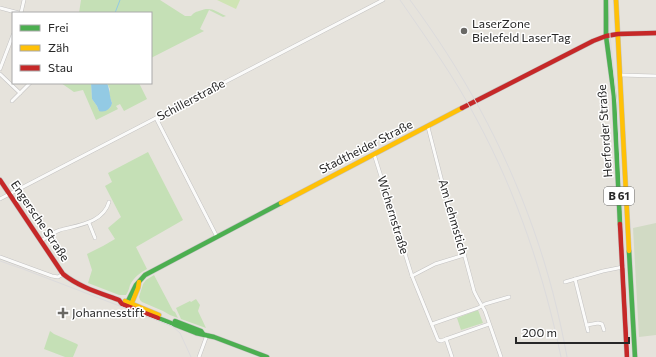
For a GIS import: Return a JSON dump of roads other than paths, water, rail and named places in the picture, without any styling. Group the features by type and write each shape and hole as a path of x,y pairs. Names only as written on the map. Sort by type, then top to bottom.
{"main road":[{"name":"Herforder Straße","path":"606,0 606,36 614,96 627,357"},
{"name":"Herforder Straße","path":"616,0 635,357"},
{"name":"Stadtheider Straße","path":"129,304 138,288 139,281 145,275 481,98 593,41 606,36 618,34 656,33"},
{"name":"Engersche Straße","path":"0,180 63,274"},
{"path":"63,274 78,284 119,300 123,300 196,333 205,334 267,357"}],"street":[{"path":"20,12 24,0"},
{"name":"Schillerstraße","path":"0,199 382,0"},
{"path":"0,8 16,12"},
{"path":"0,70 12,38"},
{"path":"0,74 20,93"},
{"path":"620,75 656,76"},
{"path":"12,101 29,84"},
{"path":"156,118 217,237"},
{"name":"Am Lehmstich","path":"428,127 448,205 453,212 474,291 482,305 501,357"},
{"name":"Wichernstraße","path":"374,154 412,276 438,340 441,341 446,339"},
{"path":"41,241 58,231 89,223 106,210 109,202"},
{"path":"89,223 95,238"},
{"path":"412,276 435,264 464,255"},
{"path":"0,257 52,276 58,277 63,274"},
{"path":"565,282 622,268"},
{"path":"575,279 588,331"},
{"path":"432,324 478,308 482,305 509,297"},
{"path":"587,325 599,323 602,324 604,330"},
{"path":"452,357 446,339 489,324"},
{"path":"199,357 205,334"}],"water":[{"path":"91,84 107,84 112,103 107,110 99,111 92,99"}],"waterway":[{"path":"115,12 120,0"}],"tram line":[{"path":"609,0 610,36 617,105 630,357"},
{"path":"0,261 172,326 180,333 191,357"}],"railway":[{"path":"400,0 459,89 477,120 505,177 528,236 546,296 561,357"},
{"path":"410,0 464,81 495,138 509,168 522,198 544,260 557,308 567,357"}],"place":[{"name":"LaserZone Bielefeld LaserTag","path":"464,31"},
{"name":"Johannesstift","path":"63,313"}]}
